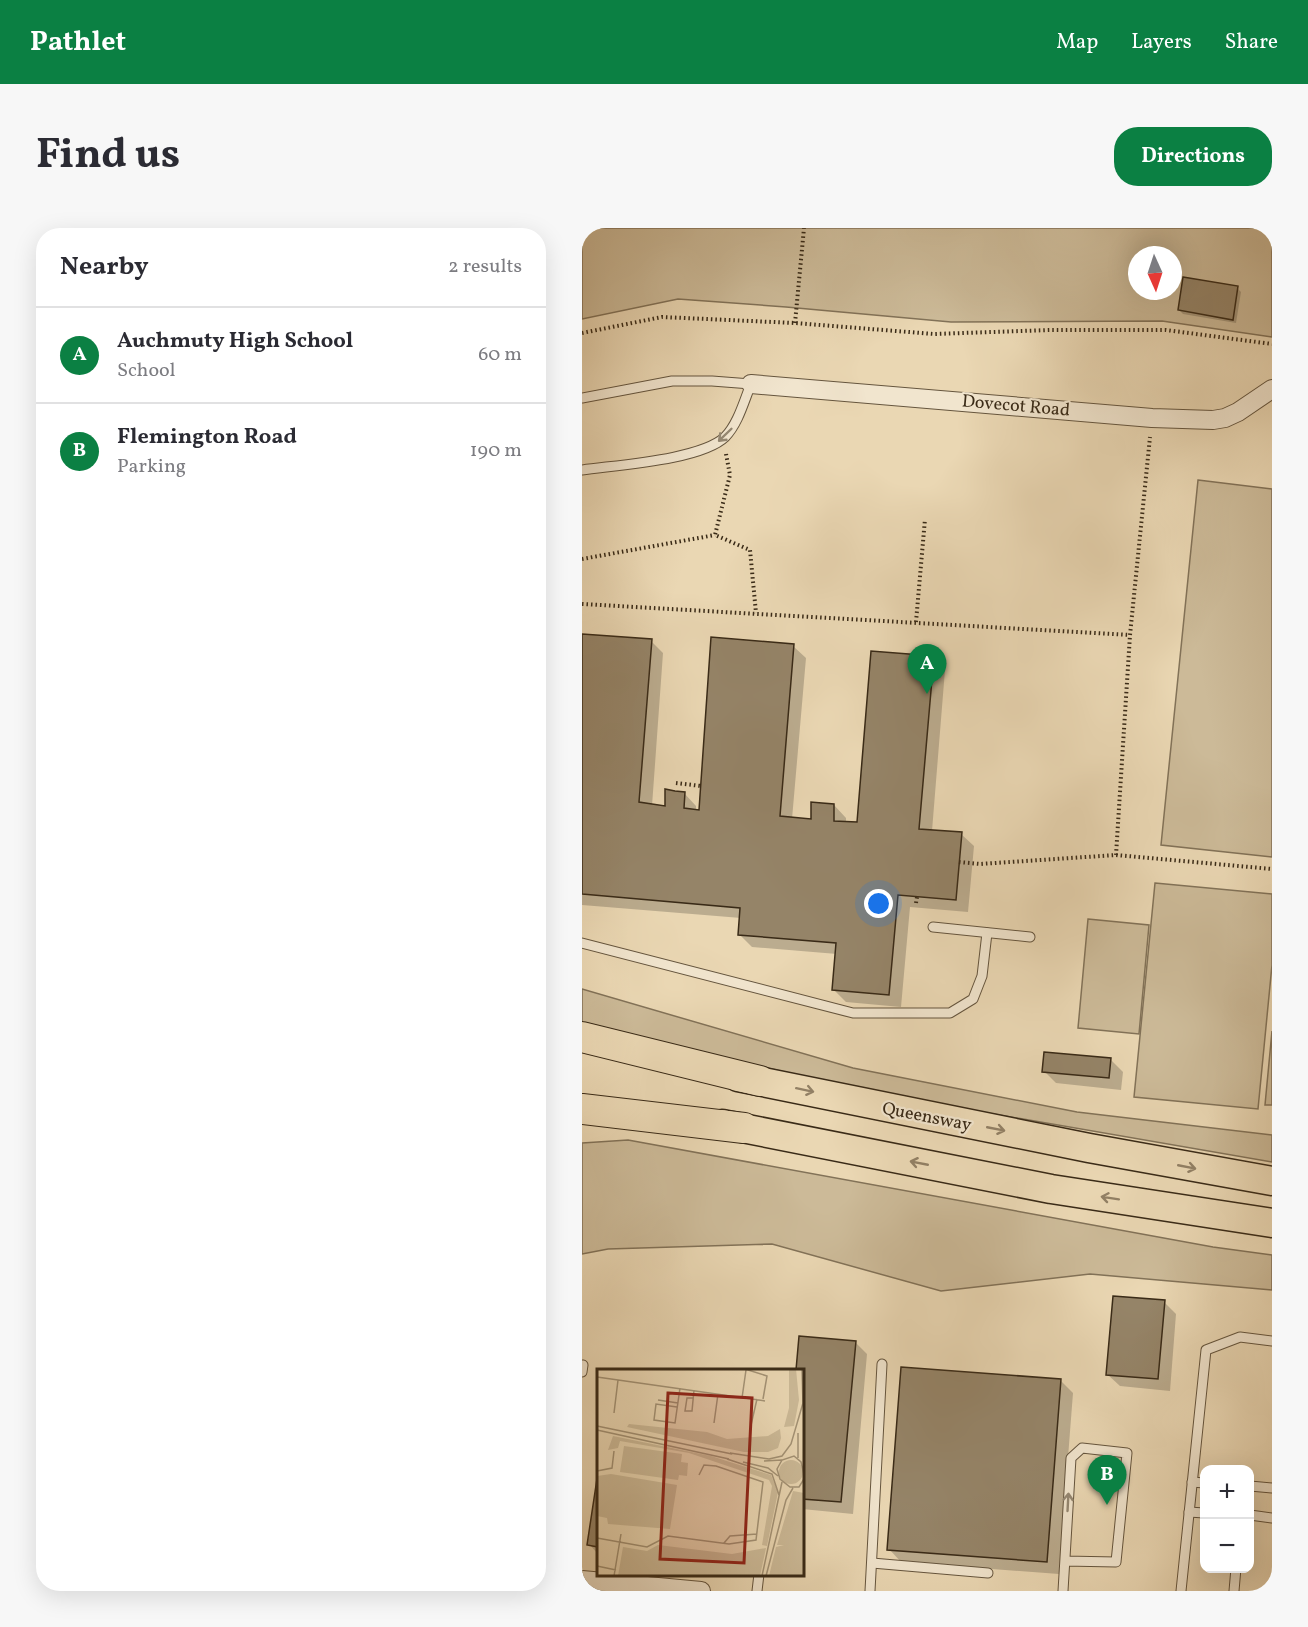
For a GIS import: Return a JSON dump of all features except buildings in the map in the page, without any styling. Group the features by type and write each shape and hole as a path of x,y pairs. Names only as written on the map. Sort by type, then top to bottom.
{"highway":[{"path":"582,1037 760,1081"},
{"path":"582,1109 744,1128"}],"main road":[{"name":"Queensway","path":"582,1051 760,1081 1077,1146 1272,1181"},
{"path":"582,1098 1051,1189 1272,1223"}],"street":[{"name":"Dovecot Road","path":"752,384 1152,418 1213,420 1238,412 1272,389"},
{"path":"582,1580 701,1591"}],"lane":[{"path":"582,398 672,381 752,384 732,428 724,438 703,450 582,470"},
{"path":"933,927 1030,937"},
{"path":"582,943 852,1013 950,1013 973,999 982,976 987,933"},
{"path":"1181,1591 1206,1350 1240,1337 1272,1341"},
{"path":"870,1591 882,1364"},
{"path":"1063,1591 1071,1458 1082,1448 1127,1453 1116,1562 1065,1561"},
{"path":"1192,1482 1200,1483"},
{"path":"1254,1486 1272,1488"},
{"path":"1189,1512 1200,1513"},
{"path":"1254,1516 1272,1518"},
{"path":"872,1563 988,1573"},
{"path":"1234,1591 1236,1573"},
{"path":"757,1591 759,1576"}],"path":[{"path":"795,323 804,228"},
{"path":"582,333 662,317 795,323 934,334 1050,330 1166,330 1272,344"},
{"path":"1116,855 1131,635 1152,418"},
{"path":"715,534 730,475 724,438"},
{"path":"916,622 924,519"},
{"path":"582,559 715,534 750,550 756,614"},
{"path":"582,604 1131,635"},
{"path":"676,783 701,786"},
{"path":"959,862 980,864 1116,855 1272,869"},
{"path":"916,903 917,897"}],"shaded area":[{"path":"582,228 1272,228 1272,337 1162,321 951,322 678,299 582,319"},
{"path":"1198,480 1272,489 1272,857 1161,845"},
{"path":"1155,883 1272,894 1272,965 1258,1109 1134,1097"},
{"path":"1088,919 1149,925 1139,1034 1078,1028"},
{"path":"582,989 853,1068 1077,1112 1272,1135 1272,1162 895,1097 582,1026"},
{"path":"1272,1031 1272,1105 1265,1105"},
{"path":"628,1140 1213,1247 1272,1255 1272,1290 1090,1274 941,1291 772,1244 608,1249 582,1254 582,1143"}],"place":[{"name":"Auchmuty High School","path":"927,694"},
{"name":"Flemington Road","path":"1107,1505"}]}
